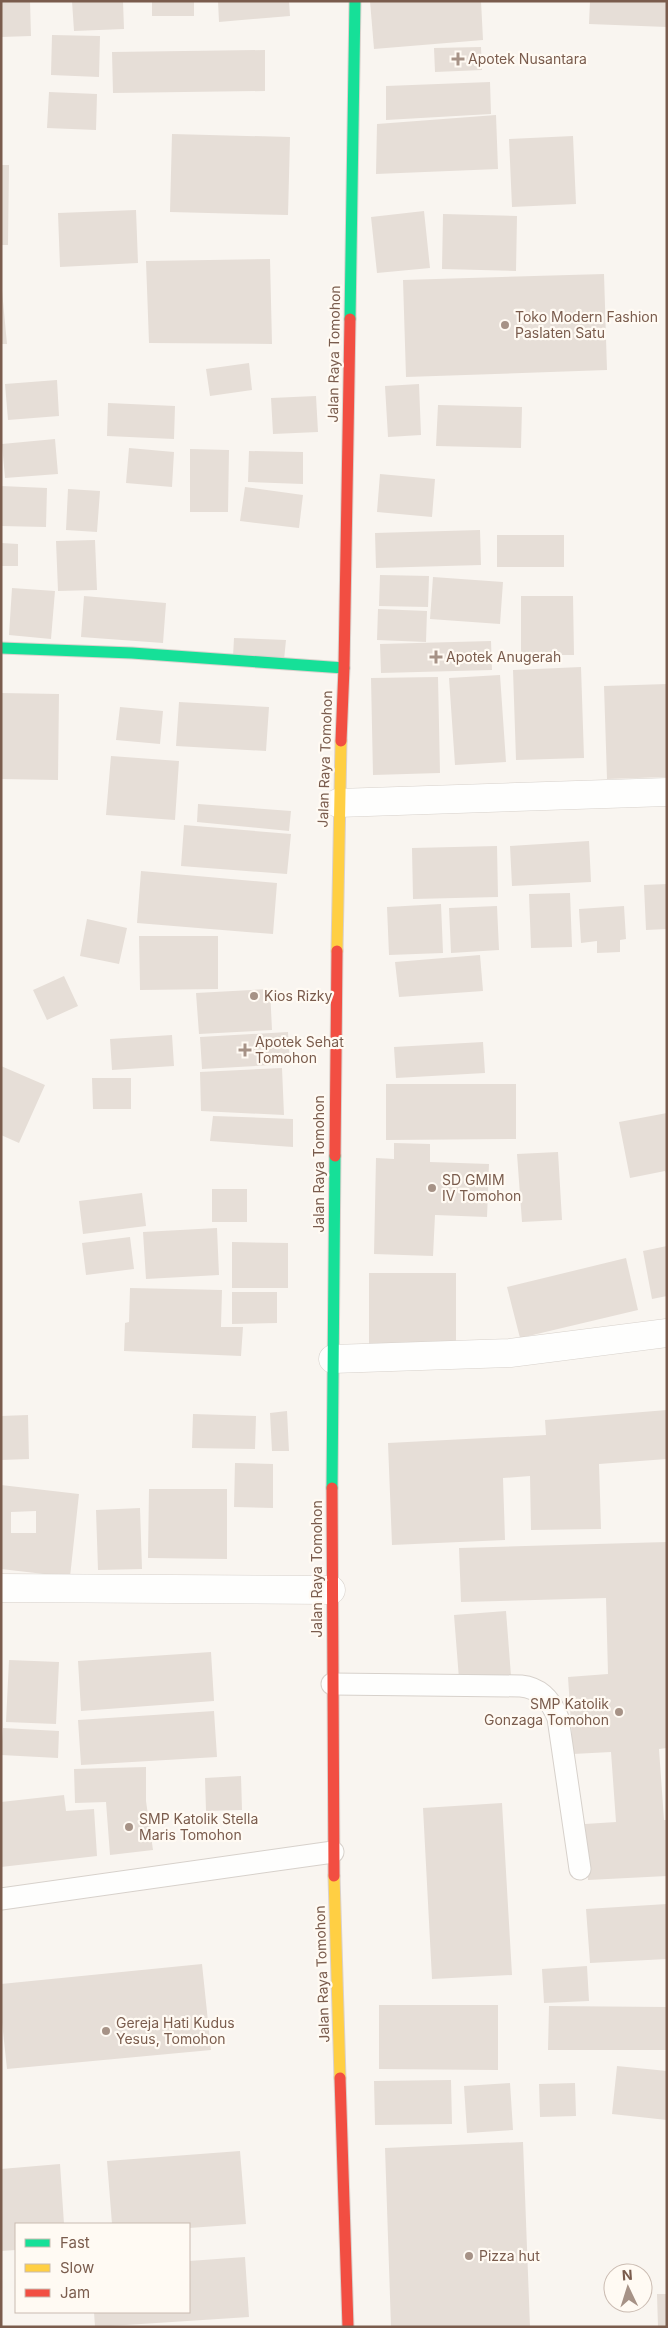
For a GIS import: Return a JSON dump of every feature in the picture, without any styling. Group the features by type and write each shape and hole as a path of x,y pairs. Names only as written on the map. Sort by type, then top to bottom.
{"main road":[{"name":"Jalan Raya Tomohon","path":"348,2327 333,1852 331,1590 338,803 344,668 355,1"},
{"path":"1,648 132,653 344,668"}],"street":[{"path":"338,803 667,792"},
{"path":"333,1359 510,1353 667,1333"},
{"path":"1,1588 331,1590"}],"lane":[{"path":"332,1684 521,1686 531,1688 545,1696 558,1718 580,1870"},
{"path":"1,1898 333,1852"}],"building":[{"path":"1,1 30,1 31,36 1,37"},
{"path":"72,1 123,1 124,29 74,31"},
{"path":"152,1 194,1 194,16 152,16"},
{"path":"218,1 289,1 290,16 219,22"},
{"path":"370,1 481,1 483,40 374,49"},
{"path":"590,1 667,1 667,27 589,24"},
{"path":"52,35 100,36 99,77 51,75"},
{"name":"Apotek Nusantara","path":"481,47 482,70 435,72 434,48"},
{"path":"265,50 265,91 113,93 112,52"},
{"path":"490,82 491,114 386,120 386,86"},
{"path":"49,92 97,94 96,130 47,128"},
{"path":"496,115 498,169 376,174 377,124"},
{"path":"172,134 290,137 288,215 170,212"},
{"path":"573,136 576,204 512,207 509,139"},
{"path":"1,165 9,165 8,245 1,245"},
{"path":"136,210 138,263 60,267 58,213"},
{"path":"424,211 430,268 377,273 371,217"},
{"path":"443,214 517,216 516,271 442,269"},
{"path":"270,259 272,344 149,343 146,261"},
{"name":"Toko Modern Fashion Paslaten Satu","path":"604,274 607,370 406,377 403,280"},
{"path":"1,280 7,344 1,344"},
{"path":"249,363 252,390 210,396 206,369"},
{"path":"57,380 59,416 8,420 5,384"},
{"path":"419,384 421,435 388,437 385,386"},
{"path":"316,396 318,432 273,434 271,398"},
{"path":"108,403 175,406 174,439 107,436"},
{"path":"438,405 522,407 521,448 436,446"},
{"path":"55,439 58,474 5,478 2,444"},
{"path":"129,448 174,452 172,487 126,483"},
{"path":"190,449 229,450 228,512 190,512"},
{"path":"249,451 303,452 303,484 248,482"},
{"path":"380,474 435,479 432,517 377,512"},
{"path":"1,486 47,488 46,527 1,526"},
{"path":"245,487 303,495 299,528 240,521"},
{"path":"68,489 100,491 97,532 66,530"},
{"path":"480,530 481,565 376,568 375,533"},
{"path":"497,535 564,535 564,567 497,567"},
{"path":"95,540 97,590 58,591 56,541"},
{"path":"1,543 18,544 18,566 1,566"},
{"path":"380,575 429,576 428,607 379,606"},
{"path":"433,577 503,582 500,624 430,619"},
{"path":"12,588 55,591 51,639 9,635"},
{"path":"84,596 166,603 163,643 81,637"},
{"path":"521,596 573,596 574,655 521,655"},
{"path":"378,609 427,611 426,642 377,640"},
{"path":"234,638 286,640 284,660 233,657"},
{"name":"Apotek Anugerah","path":"491,641 492,670 381,673 380,644"},
{"path":"581,667 584,758 516,760 513,670"},
{"path":"500,675 506,762 455,765 449,678"},
{"path":"438,677 440,773 373,775 371,678"},
{"path":"667,684 667,777 607,779 604,686"},
{"path":"1,693 59,694 58,780 1,779"},
{"path":"179,702 269,707 266,751 176,746"},
{"path":"120,707 163,711 160,744 116,740"},
{"path":"111,756 179,761 175,820 106,815"},
{"path":"198,804 291,811 289,831 197,822"},
{"path":"184,825 291,834 287,874 181,866"},
{"path":"589,841 591,882 512,886 510,846"},
{"path":"497,846 498,897 413,899 412,848"},
{"path":"141,871 277,883 273,934 137,923"},
{"path":"667,884 667,929 646,930 644,885"},
{"path":"570,893 572,947 531,948 529,894"},
{"path":"441,904 443,953 389,955 387,907"},
{"path":"497,906 499,950 451,953 449,908"},
{"path":"624,906 626,939 620,940 620,952 597,953 597,941 581,943 579,909"},
{"path":"87,919 127,928 119,964 80,956"},
{"path":"139,936 218,936 218,989 140,990"},
{"path":"480,955 483,991 399,997 395,962"},
{"path":"64,976 78,1006 47,1020 33,990"},
{"path":"270,989 272,1030 199,1034 196,993"},
{"name":"Apotek Sehat Tomohon","path":"288,1032 290,1064 202,1069 200,1037"},
{"path":"172,1035 174,1066 112,1070 110,1039"},
{"path":"483,1042 485,1073 396,1078 394,1047"},
{"path":"1,1066 45,1085 19,1143 1,1135"},
{"path":"282,1068 284,1115 201,1111 200,1072"},
{"path":"92,1078 131,1078 131,1109 93,1109"},
{"path":"386,1084 516,1084 516,1139 386,1140"},
{"path":"667,1113 667,1175 665,1171 630,1178 619,1122"},
{"path":"213,1116 293,1119 293,1147 210,1141"},
{"name":"SD GMIM IV Tomohon","path":"394,1143 430,1144 430,1162 489,1164 487,1217 435,1215 433,1256 374,1254 376,1158 394,1159"},
{"path":"558,1152 562,1220 522,1222 517,1154"},
{"path":"212,1189 247,1189 247,1222 212,1222"},
{"path":"142,1193 146,1226 83,1234 79,1201"},
{"path":"217,1228 219,1275 146,1279 143,1232"},
{"path":"130,1237 134,1269 86,1275 82,1243"},
{"path":"232,1242 288,1243 288,1288 232,1288"},
{"path":"667,1246 667,1296 652,1299 643,1251"},
{"path":"626,1258 638,1310 520,1338 507,1287"},
{"path":"369,1273 456,1273 456,1345 369,1345"},
{"path":"130,1288 222,1290 221,1327 243,1327 241,1356 124,1351 125,1323 129,1322"},
{"path":"232,1292 277,1292 277,1323 232,1324"},
{"path":"667,1410 667,1459 599,1464 601,1529 531,1530 530,1476 503,1478 505,1540 392,1545 388,1443 546,1435 545,1420"},
{"path":"287,1411 289,1451 272,1451 270,1413"},
{"path":"193,1414 256,1416 255,1449 192,1448"},
{"path":"28,1415 29,1459 1,1460 1,1416"},
{"path":"235,1463 273,1464 273,1508 234,1507"},
{"path":"1,1485 79,1494 70,1577 1,1569","holes":["36,1511 36,1533 11,1533 11,1512"]},
{"path":"149,1489 227,1489 227,1559 148,1558"},
{"path":"140,1508 142,1569 98,1570 96,1510"},
{"name":"SMP Katolik Gonzaga Tomohon","path":"667,1542 667,1748 659,1749 664,1820 667,1820 667,1876 588,1880 585,1824 616,1822 611,1752 573,1754 568,1677 608,1674 606,1598 461,1602 459,1548"},
{"path":"506,1611 511,1676 459,1679 454,1615"},
{"path":"211,1652 214,1701 81,1711 78,1661"},
{"path":"9,1660 59,1662 56,1724 6,1722"},
{"path":"214,1711 217,1757 81,1765 78,1720"},
{"path":"3,1728 59,1731 58,1758 1,1755"},
{"name":"SMP Katolik Stella Maris Tomohon","path":"146,1767 146,1801 153,1850 110,1855 106,1802 75,1803 74,1769"},
{"path":"241,1776 242,1810 206,1811 205,1778"},
{"path":"64,1795 66,1811 94,1809 97,1856 1,1867 1,1802"},
{"path":"502,1803 512,1975 432,1979 423,1808"},
{"path":"667,1904 667,1959 590,1963 586,1909"},
{"name":"Gereja Hati Kudus Yesus, Tomohon","path":"202,1964 211,2050 7,2069 1,2013 1,1984"},
{"path":"587,1966 589,2001 544,2003 542,1969"},
{"path":"379,2005 498,2005 498,2070 379,2069"},
{"path":"549,2006 667,2007 667,2050 548,2050"},
{"path":"617,2066 667,2071 667,2120 612,2114"},
{"path":"451,2080 452,2124 375,2125 374,2081"},
{"path":"510,2083 513,2130 467,2133 464,2086"},
{"path":"575,2083 576,2116 540,2117 539,2084"},
{"path":"523,2142 530,2327 391,2327 385,2148"},
{"path":"240,2151 246,2224 190,2228 190,2223 112,2223 107,2161"},
{"path":"60,2164 64,2223 15,2223 15,2250 1,2251 1,2169"},
{"path":"245,2257 249,2317 95,2327 94,2313 190,2313 190,2261"},
{"path":"657,2294 667,2294 667,2327 658,2327"}],"traffic: fast":[{"path":"350,319 355,1"},
{"path":"1,648 132,653 344,668"},
{"path":"332,1488 335,1156"}],"traffic: slow":[{"path":"337,951 341,741"},
{"path":"334,1876 340,2078"}],"traffic: jam":[{"path":"341,741 350,319"},
{"path":"335,1156 337,951"},
{"path":"332,1488 334,1876"},
{"path":"340,2078 348,2327"}],"place":[{"name":"Apotek Nusantara","path":"458,59"},
{"name":"Toko Modern Fashion Paslaten Satu","path":"505,325"},
{"name":"Apotek Anugerah","path":"436,657"},
{"name":"Kios Rizky","path":"254,996"},
{"name":"Apotek Sehat Tomohon","path":"245,1050"},
{"name":"SD GMIM IV Tomohon","path":"432,1188"},
{"name":"SMP Katolik Gonzaga Tomohon","path":"619,1712"},
{"name":"SMP Katolik Stella Maris Tomohon","path":"129,1827"},
{"name":"Gereja Hati Kudus Yesus, Tomohon","path":"106,2031"},
{"name":"Pizza hut","path":"469,2256"}]}
